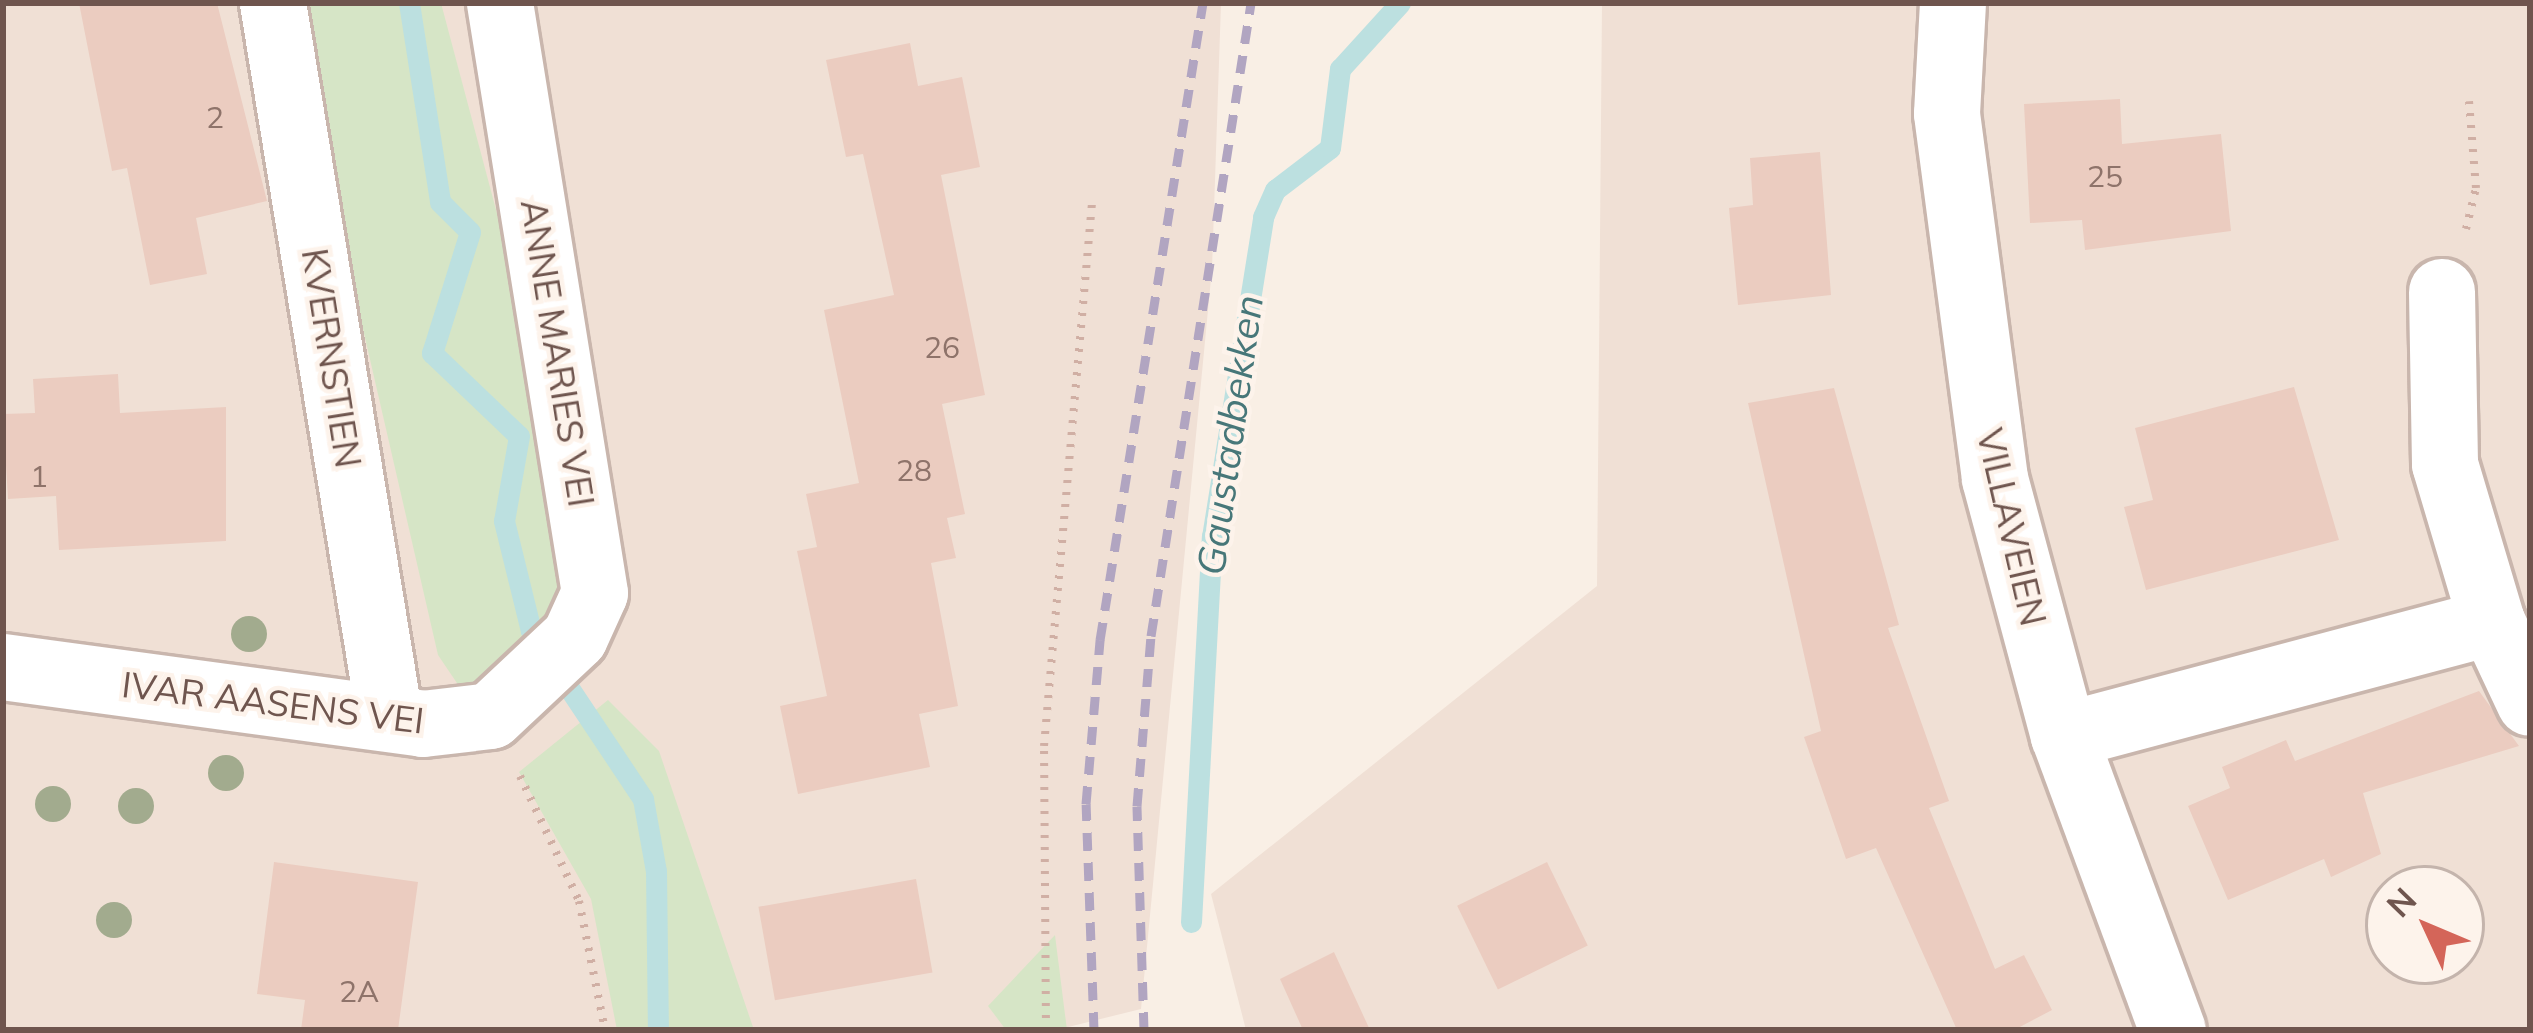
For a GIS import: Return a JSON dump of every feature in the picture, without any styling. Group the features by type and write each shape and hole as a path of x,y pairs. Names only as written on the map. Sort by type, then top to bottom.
{"street":[{"name":"KVERNSTIEN","path":"273,3 389,713"},
{"name":"ANNE MARIES VEI","path":"500,3 595,593 575,637 512,701"},
{"name":"VILLAVEIEN","path":"1953,3 1948,114 1995,479 2064,736 2173,1030"},
{"path":"2442,292 2445,464 2492,622 2530,703"},
{"path":"2064,736 2492,622"},
{"name":"IVAR AASENS VEI","path":"3,667 326,715 389,713 423,724 512,701"}],"path":[{"path":"2442,292 2476,188 2469,101"},
{"path":"1046,1030 1044,746 1092,203"},
{"path":"512,701 579,901 605,1030"}],"shaded area":[{"path":"3,3 1221,3 1212,268 1141,1009 1056,1030 3,1030"},
{"path":"1602,3 2530,3 2530,1030 1246,1030 1211,894 1597,586"}],"green space":[{"path":"288,3 441,3 499,221 567,601 512,683 463,692 438,655"},
{"path":"608,700 659,751 754,1030 617,1030 591,899 519,772"},
{"path":"1055,935 1067,1030 1006,1030 988,1006"}],"building":[{"path":"79,3 217,3 267,201 196,218 207,274 150,285 127,168 112,171"},
{"path":"910,43 918,86 962,77 980,167 941,175 985,395 942,404 965,514 947,518 956,558 931,563 958,706 919,714 930,767 798,794 780,706 827,696 797,551 817,547 806,494 859,483 824,310 894,295 863,154 846,157 826,60"},
{"path":"2120,99 2122,144 2221,134 2231,231 2085,250 2082,220 2030,223 2024,104"},
{"path":"1820,152 1831,295 1738,305 1729,208 1753,205 1750,158"},
{"path":"118,374 120,413 226,407 226,541 59,550 56,496 8,499 3,414 35,413 33,379"},
{"path":"2294,387 2339,540 2146,590 2124,507 2153,500 2135,428"},
{"path":"1834,388 1899,625 1888,628 1949,801 1929,808 1995,969 2024,955 2052,1010 2014,1030 1957,1030 1876,848 1846,859 1804,737 1821,731 1748,403"},
{"path":"2479,691 2519,746 2363,793 2381,854 2331,877 2324,859 2228,900 2188,806 2230,788 2222,767 2286,740 2295,761"},
{"path":"274,862 418,882 398,1030 301,1030 305,1000 257,994"},
{"path":"1547,862 1588,946 1498,989 1457,906"},
{"path":"916,879 932,973 775,1000 758,907"},
{"path":"1334,952 1370,1030 1303,1030 1280,979"}],"waterway":[{"path":"409,3 440,202 470,232 432,353 519,436 504,521 531,631 643,799 656,871 658,1030"},
{"name":"Gaustadbekken","path":"1191,922 1212,537 1263,217 1275,190 1330,148 1340,69 1400,3"}],"railway":[{"path":"1094,1030 1086,804 1100,640 1203,3"},
{"path":"1144,1030 1137,806 1151,636 1251,3"}]}
